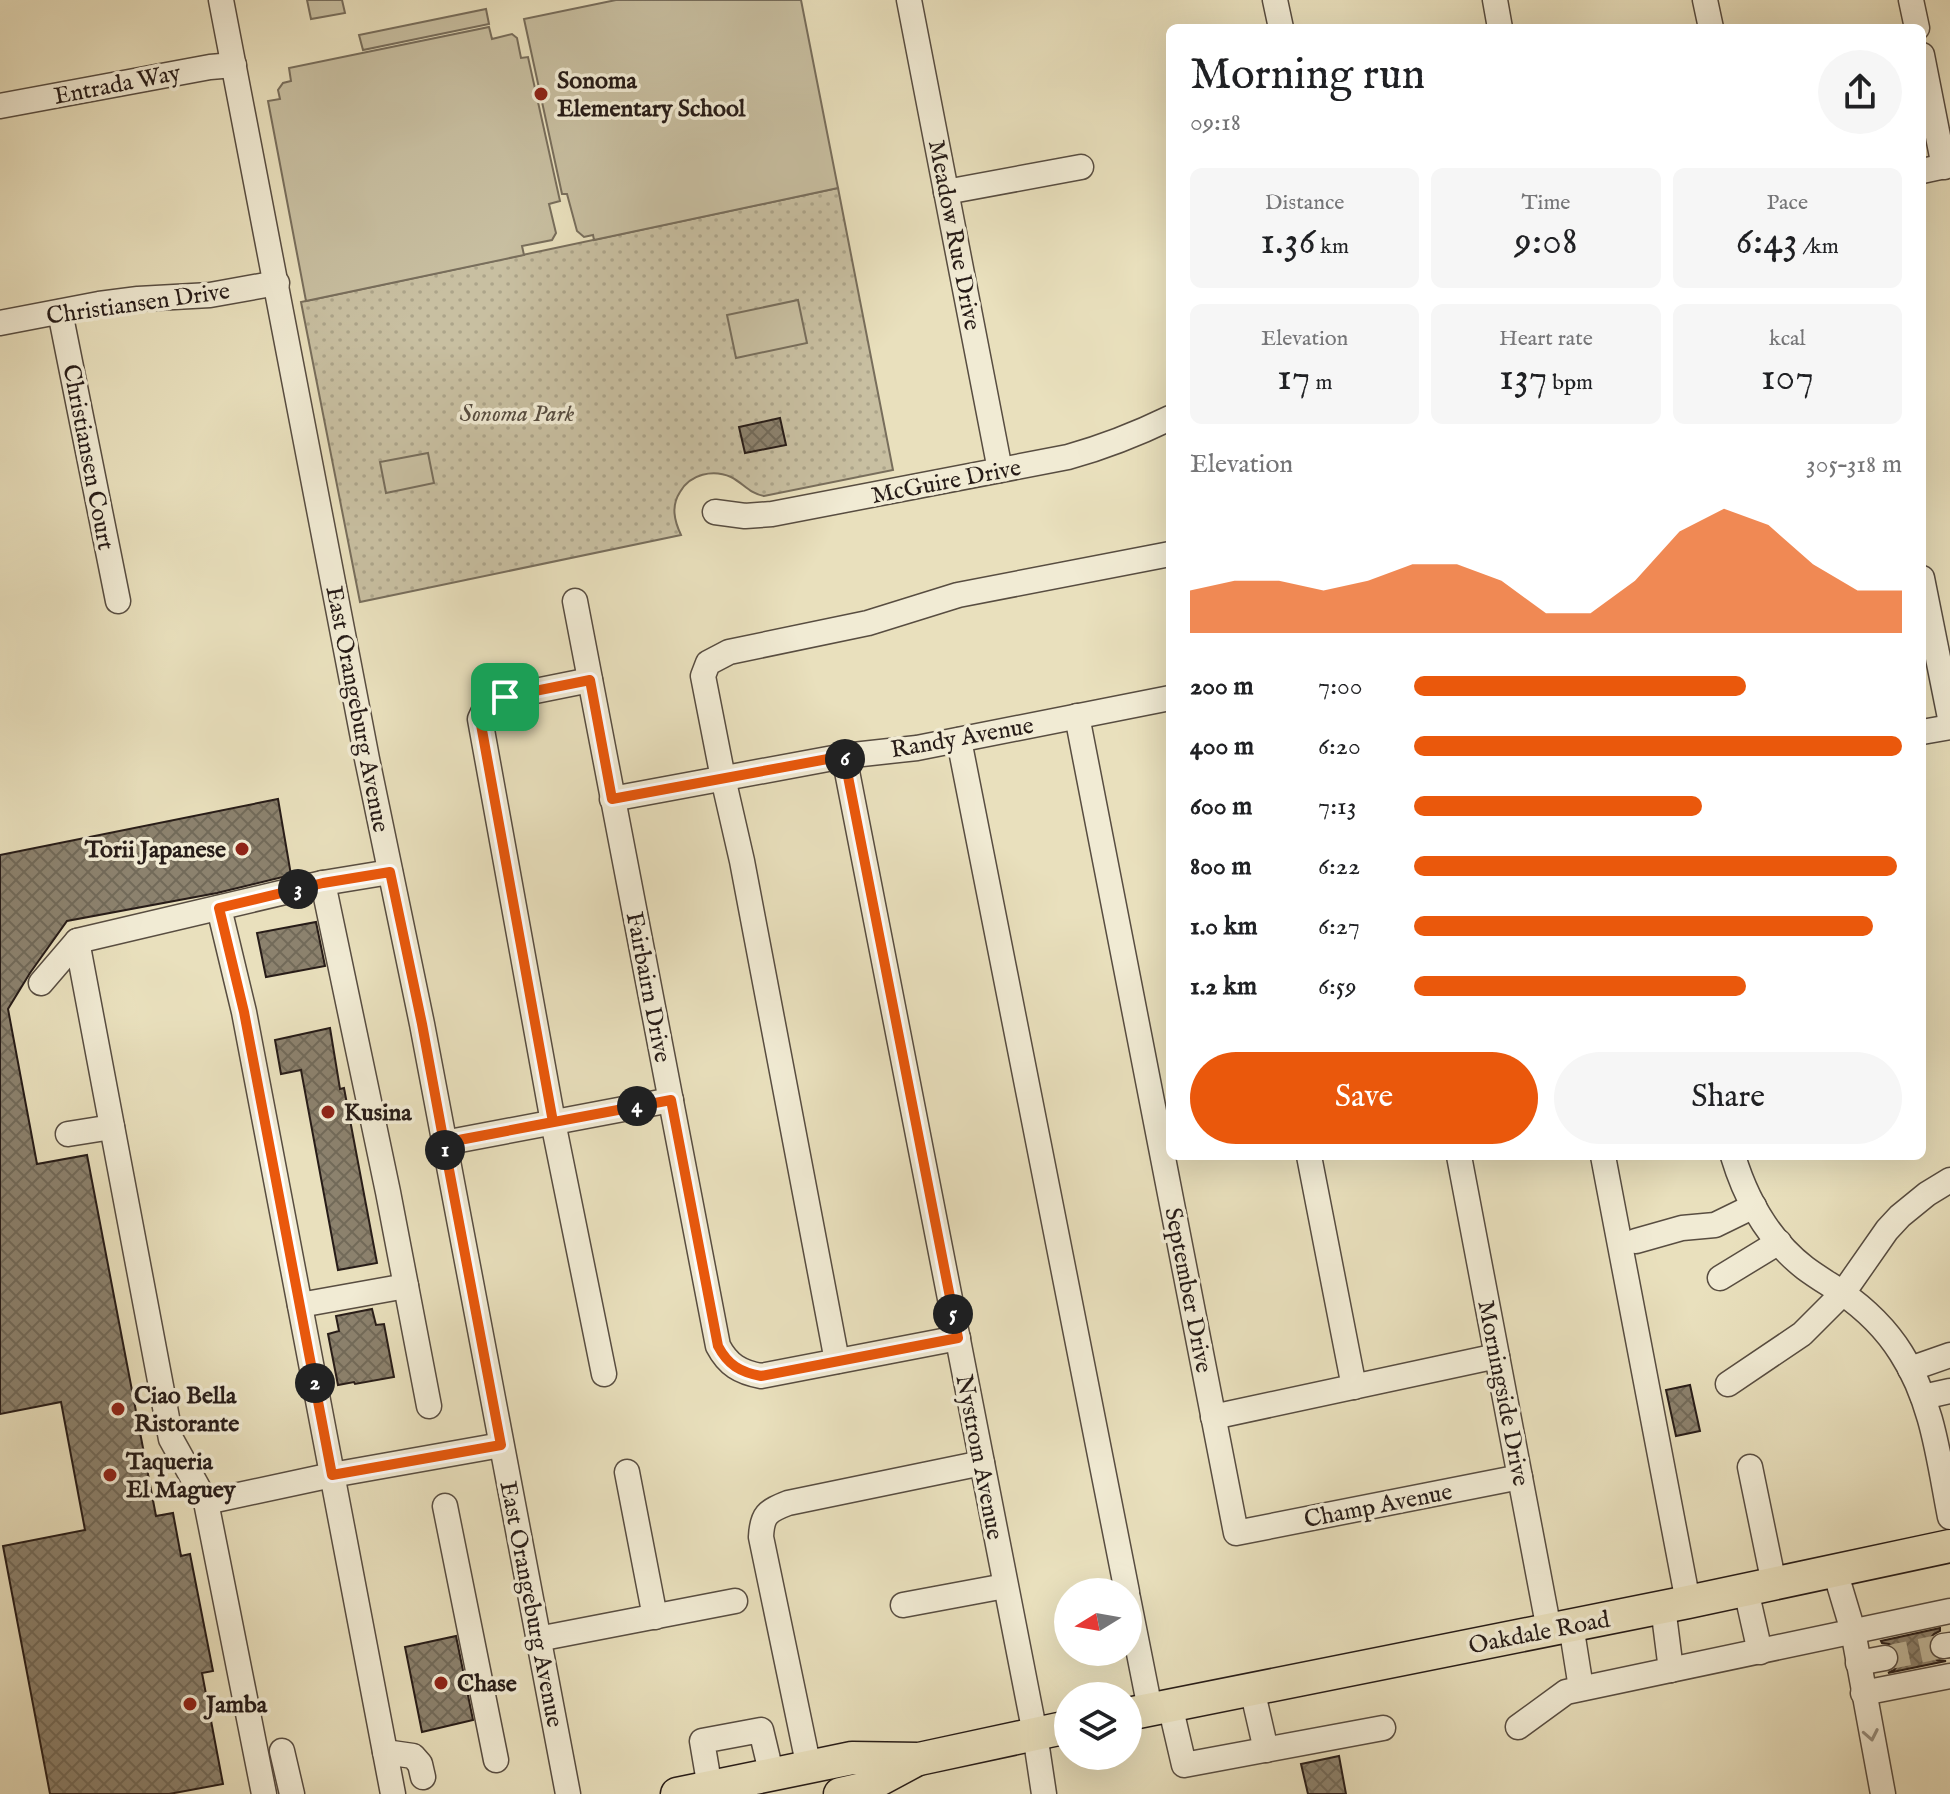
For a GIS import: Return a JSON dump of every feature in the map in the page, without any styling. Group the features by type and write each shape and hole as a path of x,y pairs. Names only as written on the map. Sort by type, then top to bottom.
{"main road":[{"name":"Oakdale Road","path":"1149,1709 1675,1605 1950,1546"},
{"path":"677,1794 852,1758 919,1759 1054,1730"},
{"path":"840,1794 862,1789 919,1759"}],"street":[{"name":"East Orangeburg Avenue","path":"221,0 422,1024 568,1794"},
{"name":"Meadow Rue Drive","path":"909,0 1000,470"},
{"path":"1275,0 1280,24"},
{"path":"1495,0 1499,24"},
{"path":"1705,0 1710,24"},
{"path":"1911,0 1916,24"},
{"name":"Entrada Way","path":"0,106 234,65"},
{"path":"1926,82 1939,168"},
{"path":"946,192 1081,167"},
{"name":"Christiansen Drive","path":"0,323 125,300 210,295 277,283"},
{"name":"Christiansen Court","path":"60,312 118,601"},
{"name":"McGuire Drive","path":"715,512 745,516 772,514 1068,457 1139,433 1166,420"},
{"path":"958,1338 837,1361 745,876 703,676 708,663 729,652 868,623 958,595 1166,555"},
{"path":"1926,598 1950,718"},
{"name":"Fairbairn Drive","path":"575,601 718,1346 733,1367 761,1376 837,1361"},
{"path":"590,680 505,697 487,704 480,719 553,1122 604,1374"},
{"name":"Randy Avenue","path":"612,799 844,756 917,748 1166,699"},
{"name":"September Drive","path":"1077,716 1236,1533"},
{"path":"1926,731 1950,727"},
{"path":"959,740 1124,1578"},
{"name":"Nystrom Avenue","path":"844,756 1035,1734 1044,1794"},
{"path":"41,983 77,941 323,883 390,872"},
{"path":"323,883 429,1406"},
{"path":"219,908 244,1012 393,1794"},
{"path":"77,941 171,1439 206,1502 264,1794"},
{"path":"444,1143 671,1100"},
{"path":"68,1134 112,1127"},
{"path":"1310,1160 1354,1387"},
{"name":"Morningside Drive","path":"1460,1160 1520,1477 1560,1628 1581,1688"},
{"path":"1604,1160 1675,1605 1671,1670"},
{"path":"1734,1160 1754,1206 1779,1242 1805,1268 1859,1306 1901,1352 1930,1416 1950,1517"},
{"path":"1728,1384 1802,1334 1843,1293 1900,1216 1950,1180"},
{"path":"1636,1241 1682,1228 1715,1225 1754,1206"},
{"path":"1720,1278 1779,1242"},
{"path":"300,1305 406,1286"},
{"path":"1910,1369 1950,1355"},
{"path":"1213,1417 1497,1356"},
{"path":"1923,1397 1950,1391"},
{"path":"206,1502 332,1475 501,1445"},
{"path":"809,1768 761,1537 762,1524 768,1512 788,1503 982,1463"},
{"path":"1750,1467 1760,1587 1760,1652"},
{"path":"627,1472 655,1617"},
{"name":"Champ Avenue","path":"1236,1533 1520,1477"},
{"path":"445,1506 496,1760"},
{"path":"1835,1571 1853,1631 1883,1794"},
{"path":"903,1605 1005,1586"},
{"path":"538,1639 735,1601"},
{"path":"1518,1727 1566,1692 1950,1611"},
{"path":"1858,1663 1885,1658"},
{"path":"1141,1666 1149,1709 1184,1765 1383,1728"},
{"path":"1863,1693 1950,1676"},
{"path":"1252,1689 1266,1750"},
{"path":"710,1788 702,1741 761,1730 772,1776"},
{"path":"282,1751 292,1794"},
{"path":"385,1752 413,1756 420,1764 423,1777"}],"green space":[{"path":"307,0 342,0 345,13 311,19"},
{"path":"616,0 801,0 838,188 594,240 593,235 584,237 577,231 567,194 562,194 524,19"},
{"path":"486,9 489,24 363,50 359,35"},
{"path":"489,27 492,39 512,34 517,38 521,58 528,57 560,201 549,204 556,233 552,240 522,246 524,255 306,301 268,101 280,99 278,90 283,83 291,81 289,68"},
{"name":"Sonoma Park","path":"838,188 893,470 764,496 731,477 710,473 690,481 677,497 674,513 681,535 360,602 301,302"},
{"path":"798,300 807,343 736,358 727,315"},
{"path":"428,453 434,483 386,493 380,462"}],"building":[{"path":"780,418 786,445 745,453 739,427"},
{"path":"278,799 291,875 217,893 67,921 8,1009 37,1164 87,1155 156,1516 173,1513 181,1556 190,1554 213,1671 202,1673 223,1784 169,1794 50,1794 3,1546 85,1530 61,1402 0,1414 0,855"},
{"path":"316,922 325,966 266,977 257,933"},
{"path":"330,1028 377,1263 338,1270 301,1070 281,1074 275,1040"},
{"path":"372,1309 376,1325 384,1324 394,1377 338,1385 328,1334 339,1331 336,1316"},
{"path":"1690,1385 1700,1431 1676,1436 1666,1390"},
{"path":"1940,1628 1929,1640 1928,1649 1937,1660 1946,1661 1888,1673 1899,1664 1900,1655 1896,1648 1881,1641"},
{"name":"Chase","path":"456,1636 473,1720 422,1732 405,1647"},
{"path":"1339,1756 1346,1794 1308,1794 1301,1764"}],"tunnel":[{"path":"1885,1658 1943,1646"}],"place":[{"name":"Sonoma Elementary School","path":"541,94"},
{"name":"Torii Japanese","path":"242,849"},
{"name":"Kusina","path":"328,1112"},
{"name":"Ciao Bella Ristorante","path":"118,1409"},
{"name":"Taqueria El Maguey","path":"110,1475"},
{"name":"Chase","path":"441,1683"},
{"name":"Jamba","path":"190,1704"}],"route":[{"path":"505,697 487,704 480,719 553,1122 444,1143 501,1445 332,1475 244,1012 219,908 323,883 390,872 444,1143 671,1100 718,1346 733,1367 761,1376 958,1338 844,756 612,799 590,680 505,697"}]}
